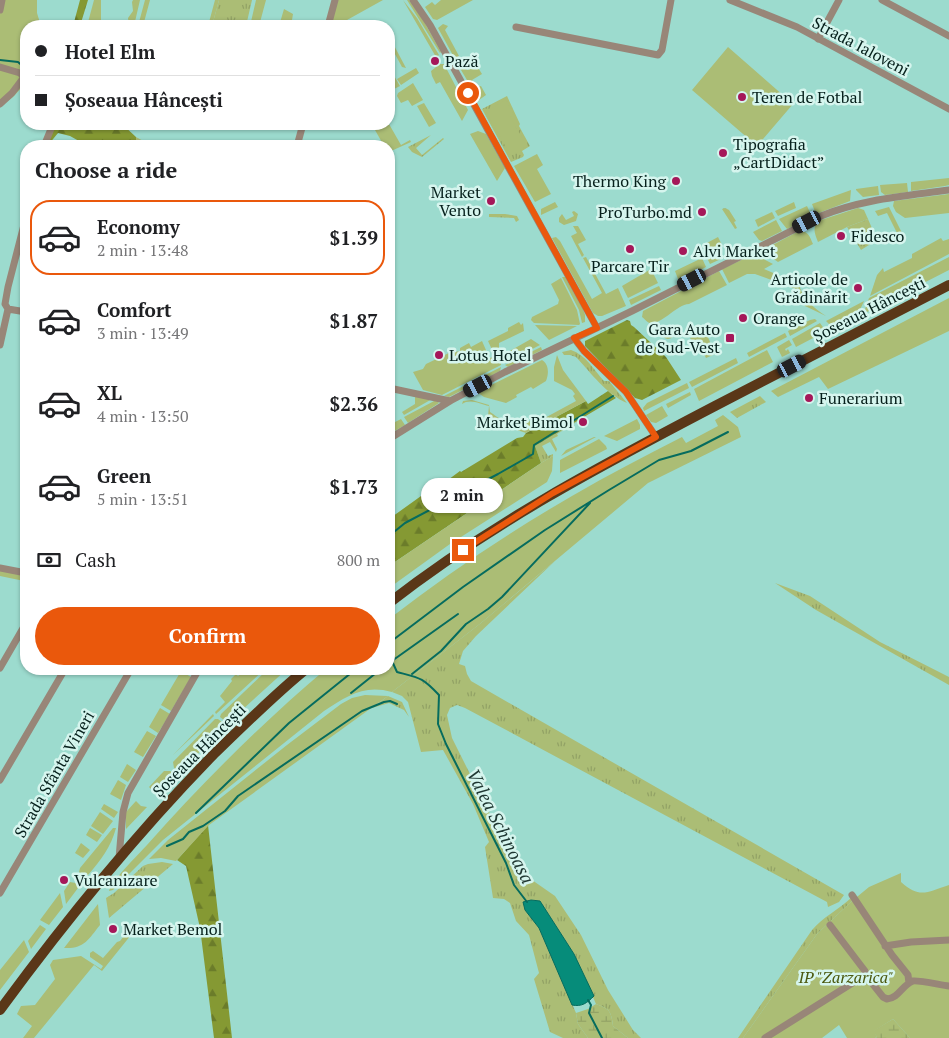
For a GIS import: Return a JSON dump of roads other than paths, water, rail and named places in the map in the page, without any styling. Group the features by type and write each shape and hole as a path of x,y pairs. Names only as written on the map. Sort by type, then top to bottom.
{"highway":[{"name":"Șoseaua Hâncești","path":"395,598 430,572 524,510 656,437 949,285"},
{"name":"Șoseaua Hâncești","path":"2,1004 86,898 155,817 238,731 299,675"}],"street":[{"path":"0,10 2,0"},
{"path":"330,20 335,0"},
{"path":"413,0 430,25 597,328"},
{"path":"516,28 658,55 662,50 671,0"},
{"name":"Strada Ialoveni","path":"730,0 779,19 949,109"},
{"path":"818,39 839,0"},
{"path":"882,0 949,36"},
{"path":"0,66 20,73"},
{"path":"0,104 20,84"},
{"path":"395,435 450,401 821,216 868,201 949,190"},
{"path":"0,345 8,309 5,304 8,287 20,240"},
{"path":"8,309 20,311"},
{"path":"574,338 584,351 626,392 656,437"},
{"path":"395,389 450,401"},
{"path":"0,568 20,572"},
{"path":"0,668 20,633"},
{"path":"0,780 61,675"},
{"name":"Strada Sfânta Vineri","path":"0,893 127,675"},
{"name":"Șoseaua Hâncești","path":"119,858 123,812 128,793 196,675"},
{"path":"852,895 885,946 908,975 909,984"},
{"path":"830,925 865,971 864,977"},
{"path":"885,946 911,942 949,940"},
{"path":"864,977 868,978 883,997 887,999 894,997 909,984 916,981 949,986"},
{"path":"765,1038 864,977"}],"waterway":[{"path":"0,60 20,64"},
{"path":"395,531 405,523 533,454 534,445 613,396"},
{"path":"395,638 463,587 545,530 609,490 659,460 691,451 728,432"},
{"path":"412,674 441,651 466,624 502,597 590,503"},
{"path":"395,659 458,614"},
{"name":"Valea Schinoasa","path":"395,668 397,672 420,679 439,695 438,724 446,744 506,863 514,885 527,902"},
{"path":"196,813 289,723 349,675"},
{"path":"351,693 374,675"},
{"path":"167,846 183,839 189,832 203,826 225,811 238,796 362,711 384,702 390,701 397,704"},
{"name":"Valea Schinoasa","path":"588,1000 591,1005 589,1013 602,1038"}],"place":[{"name":"Pază","path":"435,61"},
{"name":"Teren de Fotbal","path":"742,97"},
{"name":"Tipografia „CartDidact”","path":"723,153"},
{"name":"Thermo King","path":"676,181"},
{"name":"Market Vento","path":"491,201"},
{"name":"ProTurbo.md","path":"702,212"},
{"name":"Fidesco","path":"841,236"},
{"name":"Parcare Tir","path":"630,249"},
{"name":"Alvi Market","path":"683,251"},
{"name":"Articole de Grădinărit","path":"858,288"},
{"name":"Orange","path":"743,318"},
{"name":"Gara Auto de Sud-Vest","path":"730,338"},
{"name":"Lotus Hotel","path":"439,355"},
{"name":"Funerarium","path":"809,398"},
{"name":"Market Bimol","path":"583,422"},
{"name":"Vulcanizare","path":"64,880"},
{"name":"Market Bemol","path":"113,929"}],"park label":[{"name":"IP \"Zarzarica\"","path":"846,977"}]}
